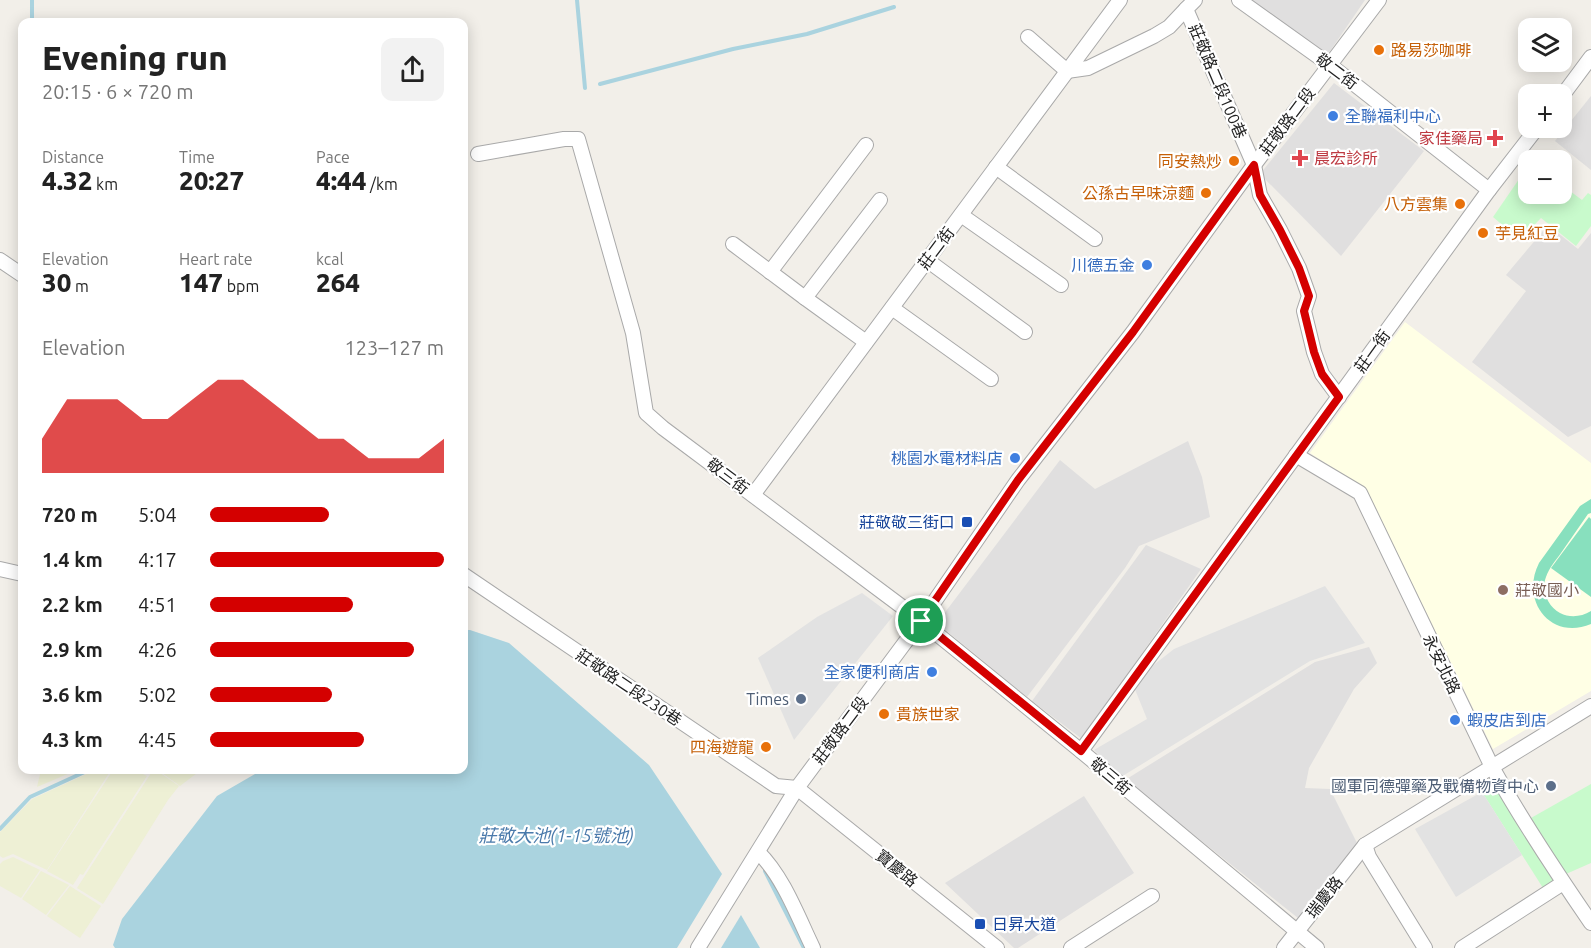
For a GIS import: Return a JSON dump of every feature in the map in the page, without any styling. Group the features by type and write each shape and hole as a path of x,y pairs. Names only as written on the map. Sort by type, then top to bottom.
{"street":[{"name":"莊二街","path":"753,495 1120,0"},
{"name":"敬二街","path":"1239,0 1330,65 1489,190"},
{"name":"莊敬路二段","path":"698,948 797,788 921,621 1018,480 1133,332 1254,165 1379,0"},
{"path":"1028,37 1067,71 1088,68 1169,27 1190,4"},
{"name":"莊敬路二段100巷","path":"1190,4 1254,165 1260,195 1299,268 1309,296 1304,311 1314,352 1322,374 1339,397"},
{"path":"1571,84 1591,57"},
{"name":"莊一街","path":"1081,751 1489,190 1529,138"},
{"name":"敬三街","path":"478,154 578,139 633,333 646,413 921,621 1317,948"},
{"path":"770,272 866,145"},
{"path":"996,167 1095,239"},
{"path":"805,298 880,200"},
{"path":"961,215 1061,285"},
{"path":"733,244 866,342"},
{"path":"0,260 18,271"},
{"path":"927,260 1025,332"},
{"path":"892,308 991,379"},
{"name":"永安北路","path":"1296,455 1360,493 1492,767 1510,799 1591,923"},
{"path":"0,569 18,573"},
{"name":"莊敬路二段230巷","path":"468,578 776,786 797,788"},
{"path":"1425,948 1369,857 1365,845 1591,706"},
{"name":"寶慶路","path":"797,788 997,948"},
{"name":"瑞慶路","path":"1284,948 1365,845"},
{"path":"758,852 766,860 787,894 813,948"},
{"path":"1462,948 1563,882"},
{"path":"1071,948 1152,896"}],"shaded area":[{"path":"1246,0 1365,0 1326,57"},
{"path":"1334,83 1424,151 1341,256 1260,174"},
{"path":"1591,96 1591,170 1572,155 1572,150 1566,150 1555,141 1557,138 1572,138 1572,120"},
{"path":"1548,225 1578,249 1591,233 1591,426 1568,437 1472,362 1526,291 1506,275"},
{"name":"莊敬國小","path":"1405,322 1591,463 1591,691 1493,749 1366,489 1310,453"},
{"path":"1188,441 1202,477 1210,517 1139,546 1125,568 1027,697 937,623 1060,460 1095,489"},
{"path":"1146,545 1201,569 1082,739 1032,701"},
{"path":"1325,586 1365,643 1310,661 1121,777 1094,750 1147,719 1132,682 1174,649"},
{"name":"Times","path":"862,593 893,616 794,740 758,658 817,617"},
{"path":"1369,647 1377,663 1354,689 1309,768 1305,788 1330,789 1357,843 1351,860 1345,868 1298,918 1125,780 1315,662"},
{"path":"40,774 68,774 37,787"},
{"path":"86,774 108,774 47,870 13,854 3,858 0,856 0,832 32,799"},
{"path":"110,774 147,776 83,875 80,874 73,885 47,871"},
{"path":"150,774 162,774 179,786 103,904 77,888"},
{"path":"164,774 196,774 180,786"},
{"path":"1482,792 1522,855 1456,897 1415,829"},
{"path":"1084,796 1134,873 1018,948 1014,948 945,883"},
{"path":"13,857 40,870 21,898 0,886 0,864"},
{"path":"41,871 69,885 46,915 22,899"},
{"path":"70,886 101,906 80,938 47,916"}],"green space":[{"path":"1518,181 1518,204 1572,204 1572,192 1582,200 1588,193 1591,195 1591,226 1576,246 1541,218 1520,240 1493,217"},
{"path":"1591,499 1591,513 1588,514 1553,564 1545,582 1545,592 1555,610 1568,616 1583,615 1591,611 1591,624 1576,628 1563,627 1552,622 1543,614 1536,603 1533,591 1534,577 1539,563 1580,506"},
{"path":"1589,517 1591,519 1591,597 1551,568"},
{"path":"1591,784 1591,863 1566,874 1531,818"},
{"path":"1493,785 1557,879 1543,888 1482,792"}],"water":[{"name":"莊敬大池(1-15號池)","path":"468,630 470,630 509,643 649,765 722,874 677,948 115,948 113,945 122,919 217,796 255,774 468,774"},
{"path":"741,915 760,948 721,948"}],"waterway":[{"path":"32,0 32,18"},
{"path":"577,0 585,88"},
{"path":"600,84 733,49 807,34 894,7"},
{"path":"0,829 30,797 80,774"},
{"path":"765,871 804,948"}],"place":[{"name":"路易莎咖啡","path":"1379,50"},
{"name":"全聯福利中心","path":"1333,116"},
{"name":"家佳藥局","path":"1495,138"},
{"name":"晨宏診所","path":"1300,158"},
{"name":"同安熱炒","path":"1234,161"},
{"name":"公孫古早味涼麵","path":"1206,193"},
{"name":"八方雲集","path":"1460,204"},
{"name":"芋見紅豆","path":"1483,233"},
{"name":"川德五金","path":"1147,265"},
{"name":"桃園水電材料店","path":"1015,458"},
{"name":"莊敬敬三街口","path":"967,522"},
{"name":"莊敬國小","path":"1503,590"},
{"name":"全家便利商店","path":"932,672"},
{"name":"Times","path":"801,699"},
{"name":"貴族世家","path":"884,714"},
{"name":"蝦皮店到店","path":"1455,720"},
{"name":"四海遊龍","path":"766,747"},
{"name":"國軍同德彈藥及戰備物資中心","path":"1551,786"},
{"name":"日昇大道","path":"980,924"}],"route":[{"path":"1254,165 1260,195 1299,268 1309,296 1304,311 1322,374 1339,397 1081,751 921,621 1018,480 1133,332 1254,165"}]}
